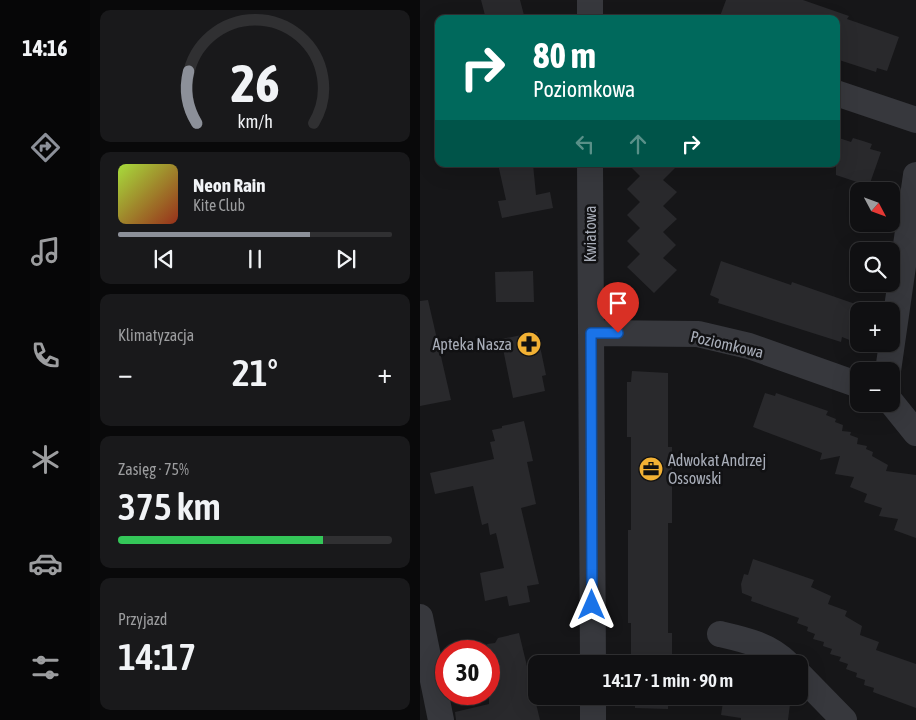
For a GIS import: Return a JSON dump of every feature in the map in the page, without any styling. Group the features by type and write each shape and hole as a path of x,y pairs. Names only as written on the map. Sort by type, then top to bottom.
{"street":[{"path":"590,0 590,15"},
{"path":"840,94 916,120"},
{"name":"Kwiatowa","path":"590,167 593,655"},
{"path":"889,362 916,174"},
{"name":"Poziomkowa","path":"591,333 698,334 749,346 850,382"},
{"path":"899,412 916,433"},
{"path":"420,617 441,720"},
{"path":"720,634 753,642 776,651 780,655"},
{"path":"808,683 844,720"},
{"path":"593,705 593,720"}],"building":[{"path":"481,0 520,0 524,15 485,15"},
{"path":"726,0 803,0 849,16 847,19 899,37 887,71 877,68 876,72 840,60 840,15 720,15"},
{"path":"840,138 851,142 853,138 872,144 870,149 881,152 870,182 857,182 836,175 836,167 840,167"},
{"path":"499,167 533,167 536,195 550,192 553,208 502,218 498,201 506,200"},
{"path":"631,167 676,167 663,180 677,192 663,206 677,219 663,232 676,245 663,258 677,270 654,293 627,267 640,254 627,241 640,228 627,215 640,202 627,189 640,176"},
{"path":"721,261 791,285 792,282 850,302 850,340 842,337 841,342 718,303 719,299 710,295"},
{"path":"533,271 534,302 496,302 495,272"},
{"path":"428,300 451,400 420,406 420,301"},
{"path":"537,332 546,375 542,376 545,391 513,398 501,339"},
{"path":"632,371 668,373 668,447 672,447 672,523 668,523 668,633 672,633 672,655 631,655 631,623 628,623 628,530 631,530 631,437 627,437 627,382 631,382"},
{"path":"765,393 775,396 776,393 828,411 826,415 836,419 835,422 843,425 842,431 851,432 850,435 858,438 857,444 867,446 866,449 873,452 872,456 888,465 886,471 916,475 916,538 894,530 898,519 879,516 882,508 864,502 867,494 850,487 854,477 835,474 840,456 820,460 822,453 753,427"},
{"path":"524,421 533,461 527,462 536,504 521,508 539,584 527,586 530,602 509,606 507,596 485,601 480,573 504,568 496,533 490,535 488,523 482,525 473,486 435,494 430,473 494,459 490,442 495,441 492,430"},
{"path":"753,559 814,580 811,587 831,596 828,604 847,611 845,616 862,626 860,635 879,642 876,650 916,664 916,708 873,692 874,688 864,685 865,680 856,677 857,673 846,669 848,664 839,661 841,657 830,654 832,649 823,646 824,642 813,639 815,634 807,631 808,627 797,623 799,618 751,601 752,597 742,593 741,584 744,574 748,575"},
{"path":"519,633 528,670 528,705 536,705 540,720 456,720 455,712 485,705 500,705 500,640 497,640 498,638"},
{"path":"635,705 668,705 668,709 635,708"},
{"path":"723,705 790,705 788,720 741,720 741,718 721,715"}],"place":[{"name":"Apteka Nasza","path":"529,344"},
{"name":"Adwokat Andrzej Ossowski","path":"651,469"}],"route":[{"path":"592,605 591,333 618,333"}]}
